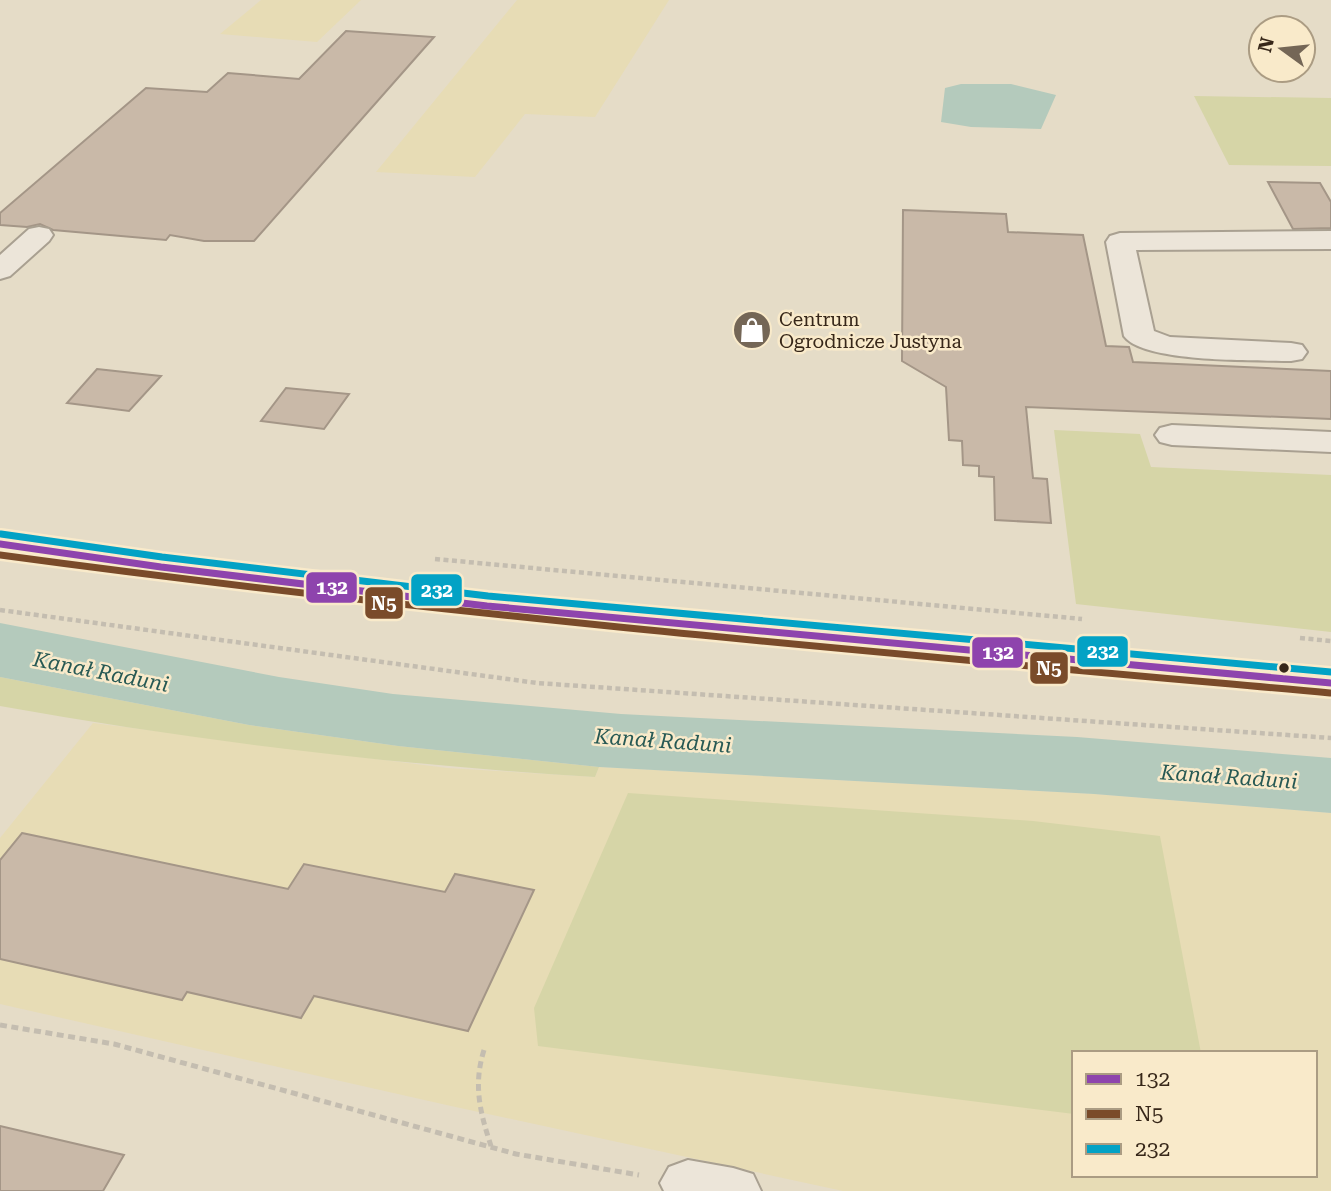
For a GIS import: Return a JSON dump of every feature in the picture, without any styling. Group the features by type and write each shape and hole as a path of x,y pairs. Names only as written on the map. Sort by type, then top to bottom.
{"main road":[{"path":"0,544 487,607 1331,682"}],"lane":[{"path":"0,270 39,235"},
{"path":"1291,352 1166,346 1140,336 1120,242 1331,240"},
{"path":"1172,435 1331,442"}],"path":[{"path":"434,559 1086,619"},
{"path":"0,610 537,683 1331,738"},
{"path":"1290,638 1331,641"},
{"path":"0,1025 114,1044 516,1154 710,1187"},
{"path":"484,1050 475,1075 477,1103 491,1147"}],"shaded area":[{"path":"261,0 361,0 317,42 220,34"},
{"path":"517,0 669,0 595,117 525,114 475,177 376,172"},
{"path":"93,723 447,768 595,777 599,767 1094,794 1331,813 1331,1191 843,1191 0,1004 0,838"}],"green space":[{"path":"1194,96 1331,98 1331,166 1229,165"},
{"path":"1054,430 1140,434 1151,467 1331,475 1331,632 1076,604"},
{"path":"0,677 249,725 398,746 599,767 595,777 446,766 222,741 74,719 0,706"},
{"path":"628,793 1033,821 1160,836 1201,1051 1072,1051 1072,1114 538,1046 534,1008"}],"water":[{"path":"961,84 1011,84 1056,95 1041,129 971,127 941,122 945,88"},
{"name":"Kanał Raduni","path":"0,623 279,677 393,694 621,714 1077,737 1331,758 1331,813 1094,794 599,767 398,746 249,725 0,677"}],"building":[{"path":"346,31 434,37 254,241 204,241 170,235 166,240 53,230 40,224 27,227 0,225 0,213 146,88 207,92 228,73 299,79"},
{"path":"1268,182 1320,183 1331,202 1331,228 1293,229"},
{"path":"903,210 1006,214 1008,232 1083,235 1106,346 1129,347 1133,362 1331,371 1331,419 1026,407 1033,478 1047,479 1051,523 995,520 994,477 979,476 979,466 963,465 962,441 949,440 946,387 902,361"},
{"path":"97,369 161,376 129,411 67,403"},
{"path":"286,388 349,394 324,429 261,421"},
{"path":"22,833 288,889 304,864 445,892 455,874 534,890 468,1031 314,996 301,1018 187,992 182,1000 0,959 0,860"},
{"path":"0,1126 124,1155 103,1191 0,1191"}],"transit line":[{"name":"232","path":"1,534 162,557 488,596 1331,672"},
{"name":"132","path":"0,544 161,567 487,606 1331,683"},
{"name":"N5","path":"0,555 332,598 498,616 1330,693"}],"place":[{"name":"Centrum Ogrodnicze Justyna","path":"752,330"}]}
